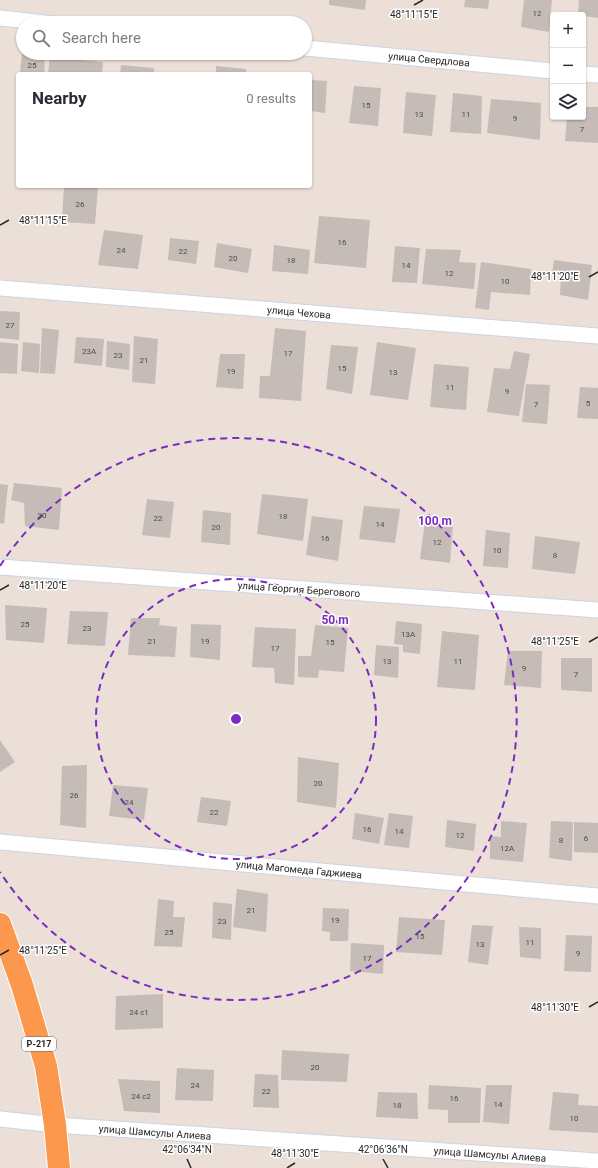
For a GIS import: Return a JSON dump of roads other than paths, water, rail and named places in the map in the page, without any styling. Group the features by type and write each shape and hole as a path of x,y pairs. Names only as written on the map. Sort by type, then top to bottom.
{"highway":[{"name":"Р-217","path":"0,924 22,985 46,1066 55,1125 59,1168"}],"street":[{"path":"0,18 16,20"},
{"name":"улица Свердлова","path":"312,49 550,71"},
{"path":"586,74 598,75"},
{"name":"улица Чехова","path":"0,288 598,336"},
{"name":"улица Георгия Берегового","path":"0,567 598,610"},
{"name":"улица Магомеда Гаджиева","path":"0,842 598,896"},
{"name":"улица Шамсулы Алиева","path":"0,1119 55,1125 598,1161"}]}
